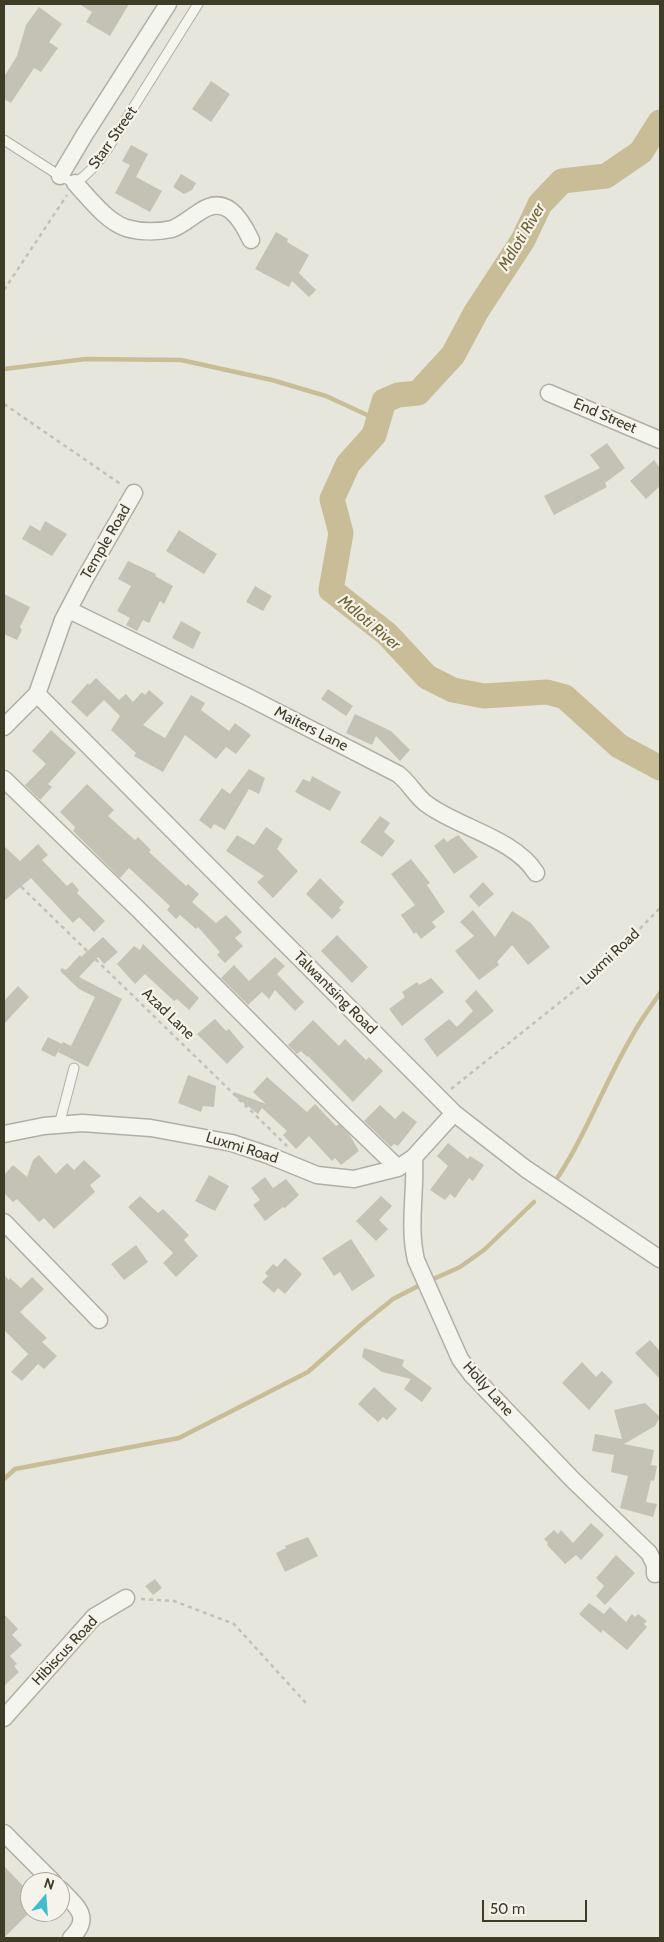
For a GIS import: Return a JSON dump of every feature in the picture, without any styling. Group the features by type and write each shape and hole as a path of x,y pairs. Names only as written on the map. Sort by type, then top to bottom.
{"street":[{"path":"60,176 165,5"},
{"path":"75,183 113,221 126,228 151,231 173,228 208,206 216,205 231,211 241,221 251,240"},
{"name":"End Street","path":"550,393 660,440"},
{"name":"Temple Road","path":"5,723 37,694 69,610 134,493"},
{"name":"Maiters Lane","path":"69,610 246,696 398,774 427,804 516,853 530,864 536,873"},
{"name":"Talwantsing Road","path":"37,694 454,1113 526,1169 660,1259"},
{"path":"4,779 140,911 313,1086 398,1168"},
{"name":"Luxmi Road","path":"4,1134 82,1123 152,1128 232,1143 317,1175 354,1178 374,1175 398,1168 414,1158 454,1113"},
{"name":"Holly Lane","path":"414,1158 416,1180 411,1232 416,1260 465,1367 573,1480 648,1553 655,1565 655,1574"},
{"path":"4,1222 99,1320"},
{"name":"Hibiscus Road","path":"4,1718 94,1618 126,1598"},
{"path":"4,1834 43,1872"},
{"path":"70,1899 80,1909 82,1915 80,1928 71,1938"}],"lane":[{"name":"Starr Street","path":"75,183 86,175 108,148 198,4"},
{"path":"4,140 60,176 75,183"},
{"path":"60,1125 74,1068"}],"path":[{"name":"Starr Street","path":"4,290 75,183"},
{"name":"Temple Road","path":"4,404 134,493"},
{"name":"Azad Lane","path":"4,870 290,1148"},
{"name":"Luxmi Road","path":"440,1098 598,972 660,908"},
{"path":"126,1598 174,1601 234,1624 306,1703"}],"building":[{"path":"79,4 129,4 110,36 86,22 92,12"},
{"path":"39,7 62,24 49,42 58,48 41,72 34,68 11,103 4,99 4,77 17,56 26,25"},
{"path":"211,81 230,94 211,122 192,109"},
{"path":"131,145 148,154 136,177 162,191 150,212 115,193 130,165 122,161"},
{"path":"181,174 196,183 192,190 184,194 173,187"},
{"path":"276,232 288,239 287,242 309,255 299,273 316,290 309,297 292,281 289,287 255,269"},
{"path":"607,443 625,468 605,483 607,487 554,515 544,496 600,468 590,455"},
{"path":"654,460 660,468 660,486 646,499 630,481"},
{"path":"45,521 67,534 52,556 22,539 30,525 40,531"},
{"path":"179,530 217,554 204,574 166,551"},
{"path":"128,561 156,574 155,576 173,586 164,604 160,601 149,623 143,620 137,631 126,625 130,618 117,611 131,586 118,579"},
{"path":"255,586 272,596 263,611 246,602"},
{"path":"4,594 30,607 20,627 22,630 17,640 4,634"},
{"path":"181,621 201,632 193,649 172,638"},
{"path":"96,678 119,700 126,694 133,702 142,692 145,695 149,690 164,703 143,725 165,738 191,695 205,703 201,710 229,731 235,723 251,735 236,754 226,747 216,759 185,735 163,772 134,756 136,753 111,730 120,716 104,700 87,717 71,702 88,683 89,685"},
{"path":"328,689 353,706 346,716 321,699"},
{"path":"355,714 391,731 410,750 400,761 376,736 372,745 346,733"},
{"path":"51,730 76,753 48,784 52,787 40,800 25,785 46,764 32,751"},
{"path":"249,769 265,778 259,794 249,789 225,830 214,824 211,829 199,820 222,788 230,794"},
{"path":"312,776 341,792 330,811 295,792 303,779 310,782"},
{"path":"87,784 114,810 108,816 135,840 138,837 151,850 149,852 186,886 188,884 199,894 192,902 216,923 226,915 242,932 235,938 243,946 225,963 217,955 220,952 198,927 196,929 180,915 176,919 167,910 170,906 129,868 120,878 73,831 75,827 60,812"},
{"path":"380,816 390,823 384,832 395,841 382,857 360,842"},
{"path":"266,827 283,839 277,849 298,871 273,898 257,882 264,876 226,851 237,835 254,845"},
{"path":"458,835 478,857 454,874 434,846 444,838 447,842"},
{"path":"38,844 48,855 42,860 67,886 72,882 79,890 77,893 105,921 94,932 79,917 73,923 31,878 4,901 4,846 20,861"},
{"path":"411,859 430,883 427,885 445,912 432,922 436,927 421,939 416,932 414,934 401,915 415,905 391,874"},
{"path":"320,878 344,902 339,908 341,910 332,919 306,894"},
{"path":"483,882 494,894 479,907 469,896"},
{"path":"473,910 495,937 512,911 531,923 550,947 528,965 512,945 497,962 499,965 479,980 455,951 474,936 460,922"},
{"path":"337,935 368,967 352,983 321,951"},
{"path":"103,937 118,952 104,964 98,957 79,977 122,999 88,1067 58,1052 63,1042 71,1046 95,997 79,989 60,971 62,968 66,970 80,955 81,957"},
{"path":"143,944 199,998 189,1010 177,999 174,1001 145,974 135,984 117,964 134,946 140,950"},
{"path":"275,957 285,966 277,974 304,1002 295,1011 275,990 269,999 262,992 248,1005 221,978 234,965 249,981"},
{"path":"431,978 444,992 402,1026 389,1009 405,997 402,992 417,982 419,985"},
{"path":"18,986 29,997 4,1024 4,1001"},
{"path":"476,990 494,1011 437,1057 424,1039 449,1019 457,1027 473,1011 465,1001"},
{"path":"215,1019 226,1031 229,1029 244,1047 227,1064 197,1034"},
{"path":"313,1020 339,1046 345,1039 366,1060 369,1057 383,1071 353,1102 308,1056 301,1051 297,1054 288,1045"},
{"path":"48,1037 62,1044 55,1057 41,1050"},
{"path":"188,1075 216,1086 214,1107 203,1106 201,1112 178,1103"},
{"path":"267,1077 307,1112 315,1104 336,1126 339,1124 349,1134 359,1151 341,1165 335,1158 332,1161 309,1136 296,1149 283,1135 287,1131 262,1108 258,1114 233,1095 234,1092 266,1104 253,1092"},
{"path":"380,1105 395,1119 403,1111 417,1122 398,1146 394,1144 391,1147 364,1121"},
{"path":"448,1143 468,1159 470,1156 484,1165 473,1181 469,1178 455,1198 450,1194 445,1200 430,1190 448,1166 437,1156"},
{"path":"39,1155 56,1174 67,1163 74,1170 84,1160 101,1176 90,1185 95,1192 54,1229 44,1218 39,1222 17,1199 13,1202 4,1193 4,1175 13,1165 27,1177 33,1160"},
{"path":"209,1175 229,1186 215,1211 195,1201"},
{"path":"265,1177 273,1188 286,1179 299,1195 285,1208 283,1207 265,1221 253,1205 260,1200 251,1188"},
{"path":"140,1196 158,1213 163,1209 189,1235 184,1240 198,1256 176,1277 163,1263 173,1253 128,1207"},
{"path":"381,1196 392,1206 379,1220 388,1229 376,1241 356,1221"},
{"path":"351,1239 375,1276 352,1291 340,1272 334,1276 322,1258"},
{"path":"136,1245 148,1262 124,1280 111,1264"},
{"path":"285,1258 302,1274 285,1294 278,1288 274,1293 262,1282 268,1276 265,1273 273,1264 277,1267"},
{"path":"4,1275 21,1288 32,1277 44,1289 20,1312 47,1338 42,1342 57,1356 44,1369 38,1364 22,1381 11,1372 28,1354 4,1330"},
{"path":"650,1340 660,1351 660,1379 635,1353"},
{"path":"364,1348 404,1360 402,1366 432,1388 422,1402 404,1389 411,1379 382,1372 362,1357"},
{"path":"582,1362 596,1377 602,1371 613,1382 589,1410 562,1383"},
{"path":"374,1387 397,1409 387,1420 383,1417 378,1422 358,1404"},
{"path":"645,1403 660,1417 655,1426 624,1444 654,1450 651,1465 657,1466 654,1481 651,1480 646,1502 657,1504 653,1517 620,1508 628,1476 611,1472 614,1455 592,1451 595,1434 622,1439 614,1410"},
{"path":"591,1523 604,1535 581,1560 576,1555 565,1564 547,1545 548,1543 544,1539 554,1530 558,1534 561,1530 573,1543"},
{"path":"308,1537 318,1556 285,1572 276,1553 286,1548 285,1546"},
{"path":"616,1555 635,1573 605,1605 596,1596 604,1586 596,1578"},
{"path":"155,1579 162,1588 153,1595 145,1586"},
{"path":"589,1603 604,1614 610,1607 626,1622 632,1614 635,1617 638,1614 647,1621 644,1624 647,1627 627,1650 603,1630 601,1633 579,1614"},
{"path":"4,1614 18,1629 12,1635 22,1645 10,1656 17,1664 14,1666 19,1672 4,1686"},
{"path":"4,1866 20,1883 20,1922 4,1938"}],"waterway":[{"name":"Mdloti River","path":"660,122 641,152 606,176 562,181 540,204 523,240 476,312 453,355 418,393 398,395 384,401 374,435 348,464 332,499 341,533 331,590 387,634 427,677 453,690 484,696 547,692 565,697 619,746 660,768"},
{"path":"4,369 86,359 181,360 272,380 326,396 378,420"},
{"path":"556,1180 577,1145 634,1032 660,993"},
{"path":"429,1281 460,1267 484,1250 534,1202"},
{"path":"4,1479 15,1469 179,1438 308,1372 393,1299 422,1284"}]}
